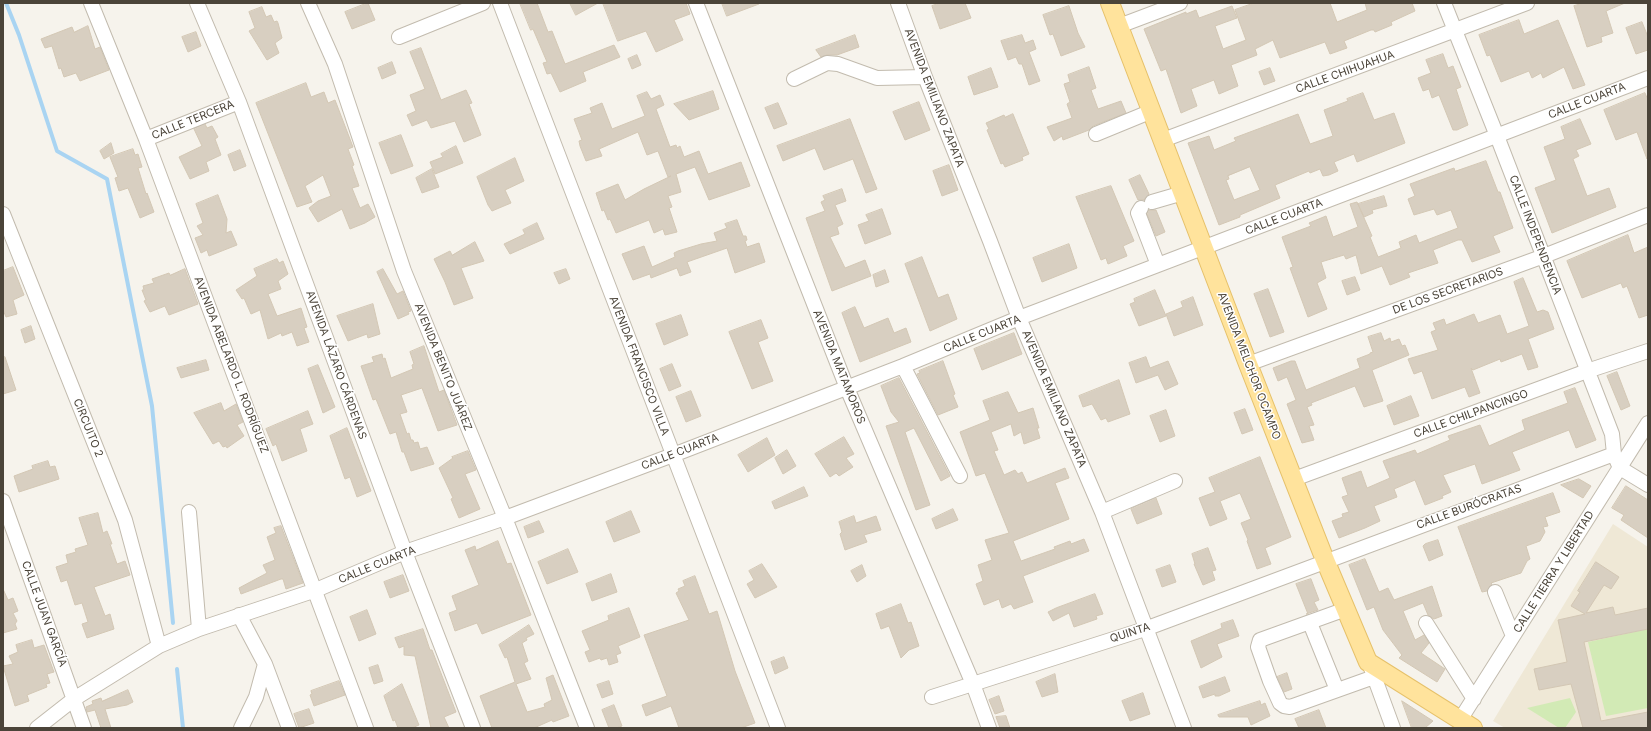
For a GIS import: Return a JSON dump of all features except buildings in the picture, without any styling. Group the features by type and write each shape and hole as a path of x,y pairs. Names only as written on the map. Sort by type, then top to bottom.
{"main road":[{"name":"AVENIDA MELCHOR OCAMPO","path":"1110,3 1248,364 1325,560 1371,669"},
{"path":"1371,669 1467,724"}],"street":[{"name":"AVENIDA ABELARDO L. RODRÍGUEZ","path":"91,3 146,139 316,590 366,728"},
{"name":"AVENIDA LÁZARO CÁRDENAS","path":"197,3 239,102 405,552 473,728"},
{"name":"AVENIDA BENITO JUÁREZ","path":"308,3 335,64 404,271 505,518 587,728"},
{"path":"399,37 483,3"},
{"name":"AVENIDA FRANCISCO VILLA","path":"500,3 778,728"},
{"name":"AVENIDA MATAMOROS","path":"696,3 847,388 973,684 989,728"},
{"name":"AVENIDA EMILIANO ZAPATA","path":"898,3 925,77 1019,318 1102,512 1145,629 1184,728"},
{"path":"1119,26 1180,3"},
{"name":"CALLE INDEPENDENCIA","path":"1444,3 1498,136 1612,434 1614,454 1620,468"},
{"name":"CALLE CHIHUAHUA","path":"1163,140 1455,32 1527,3"},
{"path":"794,79 827,63 838,64 877,78 925,77"},
{"name":"CALLE CUARTA","path":"37,728 74,699 159,646 199,629 316,590 405,552 505,518 673,455 903,366 1019,318 1648,78"},
{"name":"CALLE TERCERA","path":"146,139 239,102"},
{"path":"1096,134 1152,111"},
{"path":"1158,266 1138,213 1146,205 1183,193"},
{"name":"CIRCUITO 2","path":"3,214 6,232 125,520 159,646"},
{"name":"DE LOS SECRETARIOS","path":"1248,364 1544,256 1648,215"},
{"name":"CALLE CHILPANCINGO","path":"1294,479 1648,351"},
{"path":"903,366 960,476"},
{"name":"CALLE TIERRA Y LIBERTAD","path":"1467,724 1474,699 1648,423"},
{"name":"CALLE BURÓCRATAS","path":"1325,560 1614,454"},
{"path":"1620,468 1648,485"},
{"path":"1102,512 1175,481"},
{"name":"CALLE JUAN GARCÍA","path":"3,501 84,728"},
{"path":"189,512 199,629"},
{"name":"QUINTA","path":"932,697 1145,629 1325,560"},
{"path":"1495,592 1513,636"},
{"path":"1346,609 1260,640 1258,647 1270,681 1280,703 1284,706 1290,707 1337,690 1371,669"},
{"path":"240,615 265,664 289,728"},
{"path":"1310,622 1337,690"},
{"path":"1426,623 1474,699"},
{"path":"241,728 256,697 265,664"},
{"name":"AVENIDA MELCHOR OCAMPO","path":"1371,669 1393,728"}],"shaded area":[{"path":"1613,524 1648,547 1648,728 1505,728 1493,721"}],"green space":[{"path":"1648,629 1648,708 1606,716 1588,642"},
{"path":"1570,698 1576,712 1565,728 1559,728 1527,708"}],"waterway":[{"path":"6,3 19,35 57,151 107,179 152,406 173,623"},
{"path":"177,669 183,728"}]}
